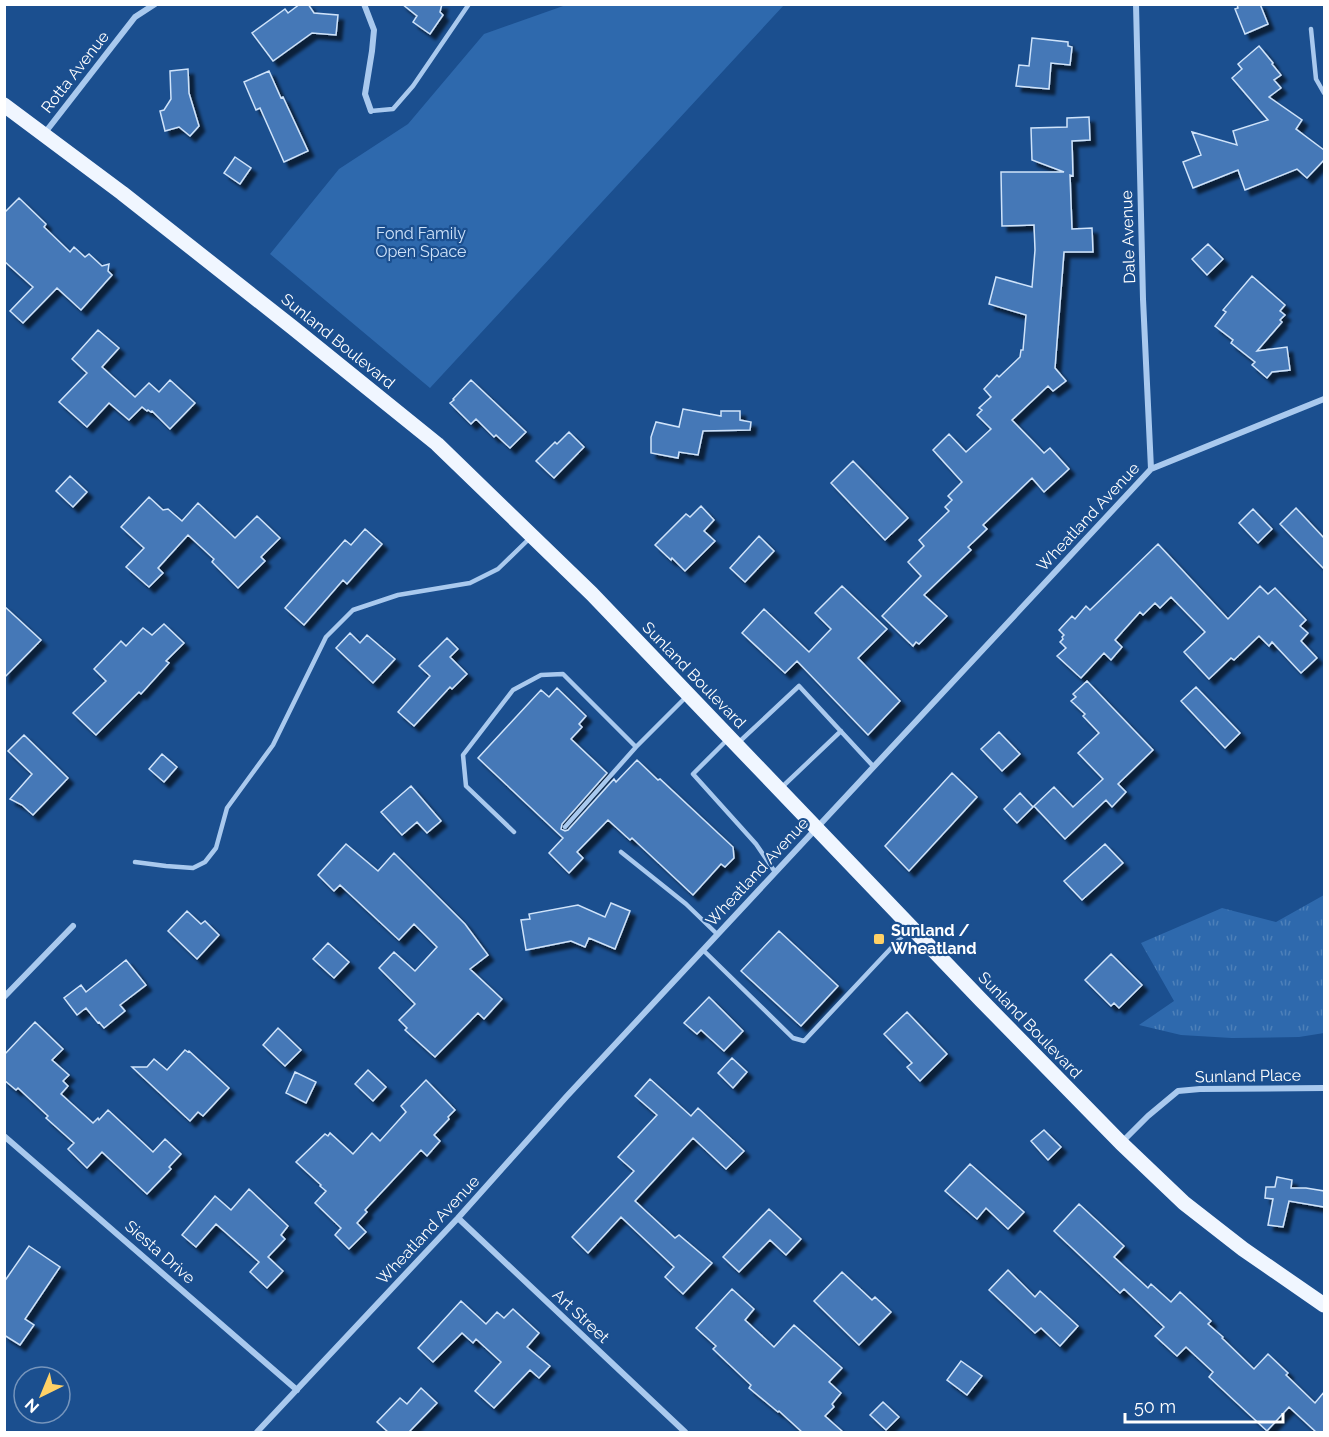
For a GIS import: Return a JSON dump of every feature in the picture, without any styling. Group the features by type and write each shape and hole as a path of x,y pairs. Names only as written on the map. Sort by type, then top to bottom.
{"main road":[{"name":"Sunland Boulevard","path":"4,105 122,192 437,444 592,594 1121,1143 1184,1203 1235,1243 1324,1305"}],"street":[{"name":"Rotta Avenue","path":"44,134 135,18 156,4"},
{"path":"364,4 374,30 365,94 371,111"},
{"name":"Dale Avenue","path":"1136,4 1143,288 1151,469"},
{"name":"Wheatland Avenue","path":"257,1432 1151,469 1324,399"},
{"path":"4,997 73,926"},
{"name":"Sunland Place","path":"1121,1143 1178,1091 1212,1088 1324,1088"},
{"name":"Siesta Drive","path":"4,1136 297,1389"},
{"name":"Art Street","path":"458,1218 685,1432"}],"lane":[{"path":"371,111 393,109 413,86 469,4"},
{"path":"1311,29 1316,79 1324,93"},
{"path":"135,862 194,868 206,861 216,848 227,808 273,745 326,637 352,610 398,595 470,583 498,569 532,536"},
{"path":"514,832 466,786 463,755 513,690 541,675 563,674 636,747"},
{"path":"775,872 756,844 693,774 799,686 873,766"},
{"path":"565,827 636,747 688,695"},
{"path":"779,790 841,731"},
{"path":"621,852 686,904 717,934"},
{"path":"703,950 793,1038 804,1041 911,927"}],"green space":[{"name":"Fond Family Open Space","path":"566,5 784,5 430,388 270,254 339,169 408,124 484,34"},
{"path":"1324,895 1324,1033 1299,1037 1232,1038 1181,1035 1139,1025 1174,1001 1141,943 1222,908 1276,922"}],"building":[{"path":"300,4 308,4 314,13 338,15 336,35 312,33 273,61 252,33 285,9 288,13"},
{"path":"402,4 442,4 440,12 443,15 430,34 413,22 417,16"},
{"path":"1237,4 1260,4 1268,24 1245,34 1235,9 1238,8"},
{"path":"1032,38 1068,42 1068,46 1072,47 1070,65 1051,63 1049,89 1016,86 1019,65 1029,66"},
{"path":"1259,46 1281,75 1274,80 1281,88 1269,97 1302,120 1296,129 1324,150 1324,160 1307,178 1297,169 1245,190 1238,170 1193,188 1183,162 1201,155 1192,132 1237,145 1233,131 1268,120 1232,78 1242,69 1238,64"},
{"path":"188,69 189,93 199,126 190,136 179,127 165,131 160,111 164,110 171,99 170,71"},
{"path":"269,71 308,151 284,162 260,108 256,110 244,82"},
{"path":"1089,117 1090,140 1072,141 1073,176 1070,175 1072,229 1092,228 1093,252 1064,252 1055,368 1066,381 1053,391 1048,386 1012,420 1044,453 1050,448 1069,469 1044,492 1032,478 983,525 987,529 968,547 971,550 924,595 947,616 919,644 916,642 913,646 882,616 921,576 908,562 924,546 919,540 949,511 945,507 952,500 948,496 962,482 933,450 949,434 966,452 991,429 977,415 982,410 979,408 991,397 984,389 997,375 999,377 1020,357 1021,350 1023,350 1026,315 989,304 996,277 1032,287 1035,250 1034,225 1002,226 1001,172 1064,172 1032,160 1031,128 1067,127 1067,118"},
{"path":"235,157 251,168 240,184 224,173"},
{"path":"19,198 70,252 74,247 85,257 89,254 102,266 109,264 108,271 112,275 81,310 57,288 23,323 10,311 33,287 4,261 4,213"},
{"path":"1208,244 1223,259 1207,275 1192,259"},
{"path":"1252,276 1285,305 1280,311 1285,315 1280,320 1282,322 1257,351 1287,347 1290,370 1272,372 1267,378 1252,365 1255,362 1231,343 1233,340 1215,326 1226,312 1223,310"},
{"path":"98,330 119,348 102,367 135,397 149,383 159,392 170,380 195,403 170,429 152,411 147,411 142,407 129,420 109,403 87,427 59,402 87,373 72,359"},
{"path":"471,380 526,432 510,448 496,435 494,437 476,419 471,424 450,403"},
{"path":"683,409 721,416 721,411 740,411 740,420 751,422 750,430 703,431 698,455 679,452 678,458 651,453 651,437 656,422 679,427"},
{"path":"569,432 584,447 554,478 536,461"},
{"path":"853,461 908,518 885,540 831,483"},
{"path":"70,476 87,492 73,507 56,491"},
{"path":"149,497 163,510 168,509 182,521 198,503 235,538 257,516 280,538 261,557 265,561 238,588 212,562 214,559 188,535 158,568 163,573 149,587 126,567 144,548 121,527"},
{"path":"701,506 714,520 704,531 715,541 685,571 655,545 686,514 690,517"},
{"path":"1296,508 1324,538 1324,569 1280,524"},
{"path":"1253,509 1272,529 1258,543 1239,523"},
{"path":"365,529 382,544 347,584 343,580 304,625 285,608 345,540 351,545"},
{"path":"759,536 774,551 745,582 730,568"},
{"path":"1158,544 1228,619 1260,586 1268,594 1275,588 1306,620 1300,626 1308,633 1301,641 1317,658 1301,673 1272,642 1269,646 1259,636 1234,660 1231,658 1209,679 1184,652 1205,632 1171,597 1160,608 1155,603 1143,615 1140,612 1115,640 1122,647 1111,660 1104,653 1081,678 1057,656 1066,648 1060,642 1064,635 1059,630 1072,616 1075,619 1086,606 1090,610"},
{"path":"842,586 887,629 858,658 900,701 868,735 797,661 785,673 742,633 764,609 809,652 831,629 815,613"},
{"path":"4,606 41,640 4,678"},
{"path":"164,624 184,643 166,661 169,663 141,694 139,692 96,735 73,713 106,681 94,669 121,641 126,646 143,628 152,635"},
{"path":"350,633 360,643 367,635 395,659 373,683 336,648"},
{"path":"447,638 458,649 450,657 467,674 452,689 450,687 414,726 398,712 430,676 419,666"},
{"path":"1087,681 1153,750 1118,784 1126,792 1112,807 1106,800 1065,839 1034,806 1054,787 1073,807 1103,779 1078,753 1099,733 1083,716 1085,714 1071,701 1076,697 1073,694"},
{"path":"1196,687 1240,733 1225,748 1181,701"},
{"path":"557,688 586,716 579,724 582,727 571,739 607,773 562,824 561,829 568,830 614,779 616,782 637,760 733,847 734,858 725,867 721,864 693,895 632,838 630,840 608,820 577,852 583,858 569,873 549,853 563,838 478,758 541,690 549,697"},
{"path":"999,732 1020,754 1002,771 981,749"},
{"path":"24,735 68,778 33,815 22,805 10,799 32,774 8,751"},
{"path":"162,754 177,767 164,782 149,769"},
{"path":"952,773 977,797 909,871 885,846"},
{"path":"411,786 441,821 427,833 417,822 402,835 381,812"},
{"path":"1020,793 1033,807 1017,823 1004,809"},
{"path":"346,844 378,871 394,853 465,924 488,955 470,969 502,999 484,1019 478,1013 435,1057 405,1030 407,1028 399,1020 415,1004 379,968 394,952 415,971 437,947 414,924 399,940 340,885 334,891 318,875"},
{"path":"1105,844 1123,863 1082,900 1064,881"},
{"path":"611,903 630,911 615,949 589,938 585,947 571,941 526,950 521,920 530,919 529,914 578,905 605,917"},
{"path":"187,911 201,924 205,921 219,935 197,959 168,931"},
{"path":"779,931 838,986 801,1026 741,971"},
{"path":"328,943 349,962 334,978 313,959"},
{"path":"1111,954 1142,985 1119,1008 1114,1003 1111,1006 1085,980"},
{"path":"126,960 146,985 120,1005 125,1011 104,1028 86,1008 77,1015 64,998 81,985 86,992"},
{"path":"709,997 743,1031 724,1051 701,1030 697,1034 684,1023"},
{"path":"907,1012 947,1054 920,1081 907,1067 912,1063 884,1034"},
{"path":"35,1022 63,1049 52,1060 69,1075 63,1081 68,1086 61,1094 93,1123 108,1110 153,1152 165,1139 181,1154 169,1167 171,1169 147,1194 102,1152 87,1168 68,1149 74,1143 18,1088 16,1090 4,1080 4,1055"},
{"path":"278,1028 301,1050 285,1066 263,1045"},
{"path":"185,1050 189,1051 229,1088 203,1116 198,1112 190,1121 132,1067 147,1067 154,1059 167,1070"},
{"path":"732,1058 747,1072 733,1088 718,1073"},
{"path":"368,1070 386,1087 373,1101 355,1084"},
{"path":"295,1072 316,1082 306,1103 286,1093"},
{"path":"650,1079 691,1116 698,1108 744,1151 726,1169 693,1138 635,1201 675,1238 679,1235 712,1263 683,1294 665,1277 674,1267 621,1217 588,1253 572,1237 634,1171 618,1157 657,1115 635,1096"},
{"path":"426,1080 455,1110 434,1135 440,1141 427,1156 421,1150 365,1210 367,1212 357,1223 366,1232 349,1249 335,1235 341,1228 315,1203 326,1191 296,1162 325,1134 328,1136 330,1133 353,1154 372,1133 380,1141 406,1112 401,1106"},
{"path":"1044,1130 1061,1147 1048,1160 1031,1141"},
{"path":"970,1164 1024,1212 1008,1229 986,1208 977,1219 945,1191"},
{"path":"1277,1177 1292,1180 1291,1188 1324,1191 1324,1207 1289,1201 1283,1227 1268,1225 1273,1199 1265,1198 1266,1187 1275,1187"},
{"path":"249,1189 288,1226 281,1235 285,1239 268,1257 283,1271 267,1288 250,1272 259,1262 216,1224 196,1247 182,1235 215,1196 231,1210"},
{"path":"1079,1204 1124,1246 1114,1257 1148,1288 1151,1284 1171,1302 1180,1292 1211,1321 1208,1324 1254,1369 1268,1354 1315,1403 1324,1392 1324,1432 1316,1432 1289,1407 1267,1431 1209,1377 1213,1372 1186,1347 1177,1356 1155,1336 1164,1327 1124,1289 1120,1293 1054,1231"},
{"path":"769,1209 801,1239 786,1255 770,1240 739,1272 723,1257"},
{"path":"29,1246 60,1267 25,1319 34,1325 20,1345 4,1335 4,1282"},
{"path":"1008,1270 1035,1297 1040,1291 1078,1326 1060,1346 1041,1328 1035,1333 989,1290"},
{"path":"842,1272 872,1300 875,1297 891,1312 859,1345 814,1301"},
{"path":"732,1289 754,1309 745,1320 774,1347 794,1325 842,1368 829,1382 841,1393 832,1404 834,1407 825,1416 843,1432 802,1432 749,1388 751,1385 713,1349 716,1346 696,1328"},
{"path":"461,1301 486,1324 497,1312 504,1318 513,1309 539,1333 527,1347 550,1366 539,1378 530,1370 494,1408 475,1391 501,1362 476,1339 473,1343 462,1333 433,1362 418,1348"},
{"path":"961,1361 982,1376 967,1395 947,1380"},
{"path":"421,1388 437,1403 409,1432 388,1432 377,1422 400,1398 407,1404"},
{"path":"883,1402 899,1417 886,1430 870,1415"}],"place":[{"name":"Sunland / Wheatland","path":"879,939"}]}
